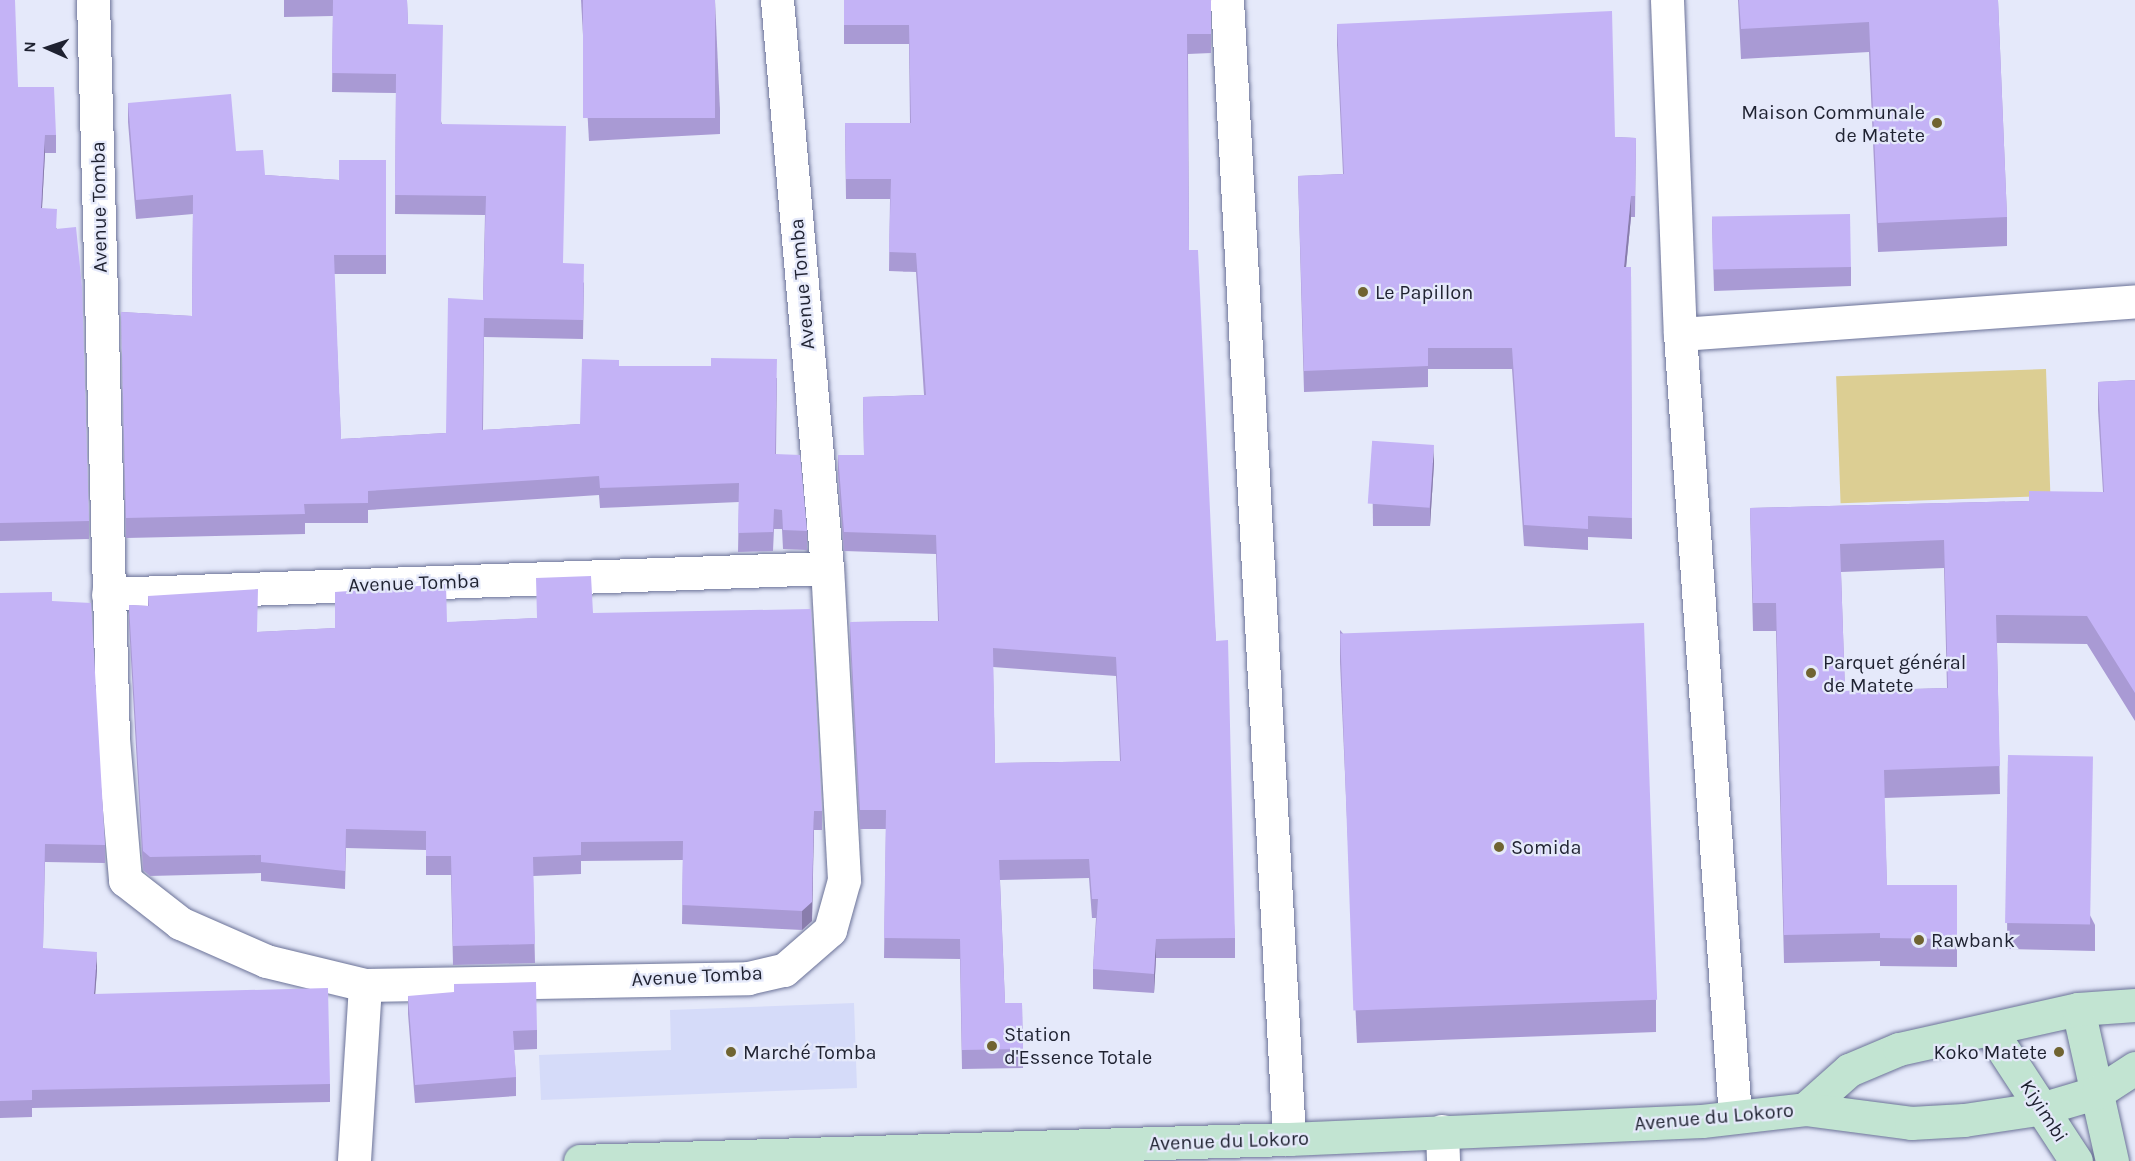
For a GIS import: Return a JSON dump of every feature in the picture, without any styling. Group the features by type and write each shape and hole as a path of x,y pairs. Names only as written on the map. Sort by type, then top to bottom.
{"street":[{"name":"Avenue Tomba","path":"93,0 108,594 125,880 180,923 255,957 365,985 748,978 784,970 830,930 844,880 827,568 777,0"},
{"path":"1227,0 1289,1139"},
{"path":"1667,0 1680,334 1735,1116"},
{"path":"1680,334 2135,301"},
{"name":"Avenue Tomba","path":"108,594 827,568"},
{"path":"354,1161 365,985"},
{"name":"Avenue du Lokoro","path":"1805,1109 1849,1070 1870,1059 2078,1009 2135,1005"},
{"path":"2078,1009 2112,1161"},
{"name":"Kiyimbi","path":"1991,1031 2044,1108 2076,1161"},
{"name":"Avenue du Lokoro","path":"580,1161 896,1157 1289,1139 1443,1146 1805,1109 1911,1122 2044,1108 2098,1092 2135,1068"}],"shaded area":[{"path":"2046,369 2050,496 1841,503 1836,376"},
{"name":"Marché Tomba","path":"854,1003 857,1088 541,1100 539,1055 671,1050 670,1010"}],"building":[{"path":"0,0 15,0 18,87 54,87 56,135 45,135 41,208 57,209 56,229 76,227 82,287 89,521 0,523"},
{"path":"333,0 407,0 408,24 443,25 441,124 566,126 563,263 584,264 583,320 484,318 482,430 580,424 582,359 619,360 619,366 711,366 711,358 777,359 775,454 800,455 807,531 783,530 782,510 774,509 773,532 738,533 739,483 600,488 599,476 368,491 368,503 304,504 305,514 126,518 121,312 192,316 193,195 136,200 128,103 231,94 236,151 263,150 265,175 339,180 339,160 386,160 386,255 334,255 341,439 446,433 448,298 483,300 486,196 395,195 396,74 332,73"},
{"path":"583,0 715,0 715,118 583,118"},
{"path":"844,0 1211,0 1211,34 1187,34 1189,250 1198,250 1216,641 1228,640 1235,938 1156,939 1154,974 1093,969 1098,899 1092,899 1089,859 999,860 1005,1003 1022,1003 1023,1049 962,1050 960,939 884,938 886,810 860,810 850,622 939,621 936,535 844,532 838,455 864,455 863,397 926,395 916,253 889,252 891,179 846,179 845,123 911,123 909,25 844,25","holes":["993,648 1116,657 1121,761 995,763"]},
{"name":"Maison Communale de Matete","path":"1739,0 1998,0 2007,217 1878,223 1869,22 1741,29"},
{"path":"1612,11 1615,137 1636,138 1635,196 1631,196 1624,267 1631,267 1632,518 1588,516 1588,529 1524,525 1512,348 1428,348 1428,366 1304,371 1298,176 1344,174 1337,24"},
{"path":"1850,214 1851,267 1713,269 1712,216"},
{"path":"2135,380 2135,693 2087,616 1996,615 2000,766 1884,770 1887,885 1957,885 1957,939 1880,938 1880,933 1784,935 1776,603 1753,603 1750,508 2029,501 2029,491 2104,492 2098,382","holes":["1944,540 1948,688 1845,691 1840,544"]},
{"path":"1372,441 1434,445 1430,508 1368,504"},
{"path":"591,576 593,613 811,609 822,811 814,811 812,902 802,911 682,905 683,841 581,842 581,855 533,857 535,944 453,946 451,856 426,856 426,831 346,829 345,871 261,862 261,855 150,857 143,851 129,605 149,606 148,596 258,589 257,632 335,628 335,592 446,584 447,622 537,618 536,578"},
{"path":"52,592 52,601 91,603 105,845 45,844 43,948 97,952 94,994 328,988 330,1084 32,1090 32,1100 0,1101 0,593"},
{"name":"Somida","path":"1644,623 1657,1000 1353,1010 1340,634"},
{"path":"2008,755 2093,756 2090,924 2005,923"},
{"path":"536,982 537,1030 513,1031 516,1077 415,1085 408,996 454,992 454,984"}],"place":[{"name":"Maison Communale de Matete","path":"1937,123"},
{"name":"Le Papillon","path":"1363,292"},
{"name":"Parquet général de Matete","path":"1811,673"},
{"name":"Somida","path":"1499,847"},
{"name":"Rawbank","path":"1919,940"},
{"name":"Station d'Essence Totale","path":"992,1046"},
{"name":"Marché Tomba","path":"731,1052"},
{"name":"Koko Matete","path":"2059,1052"}]}
